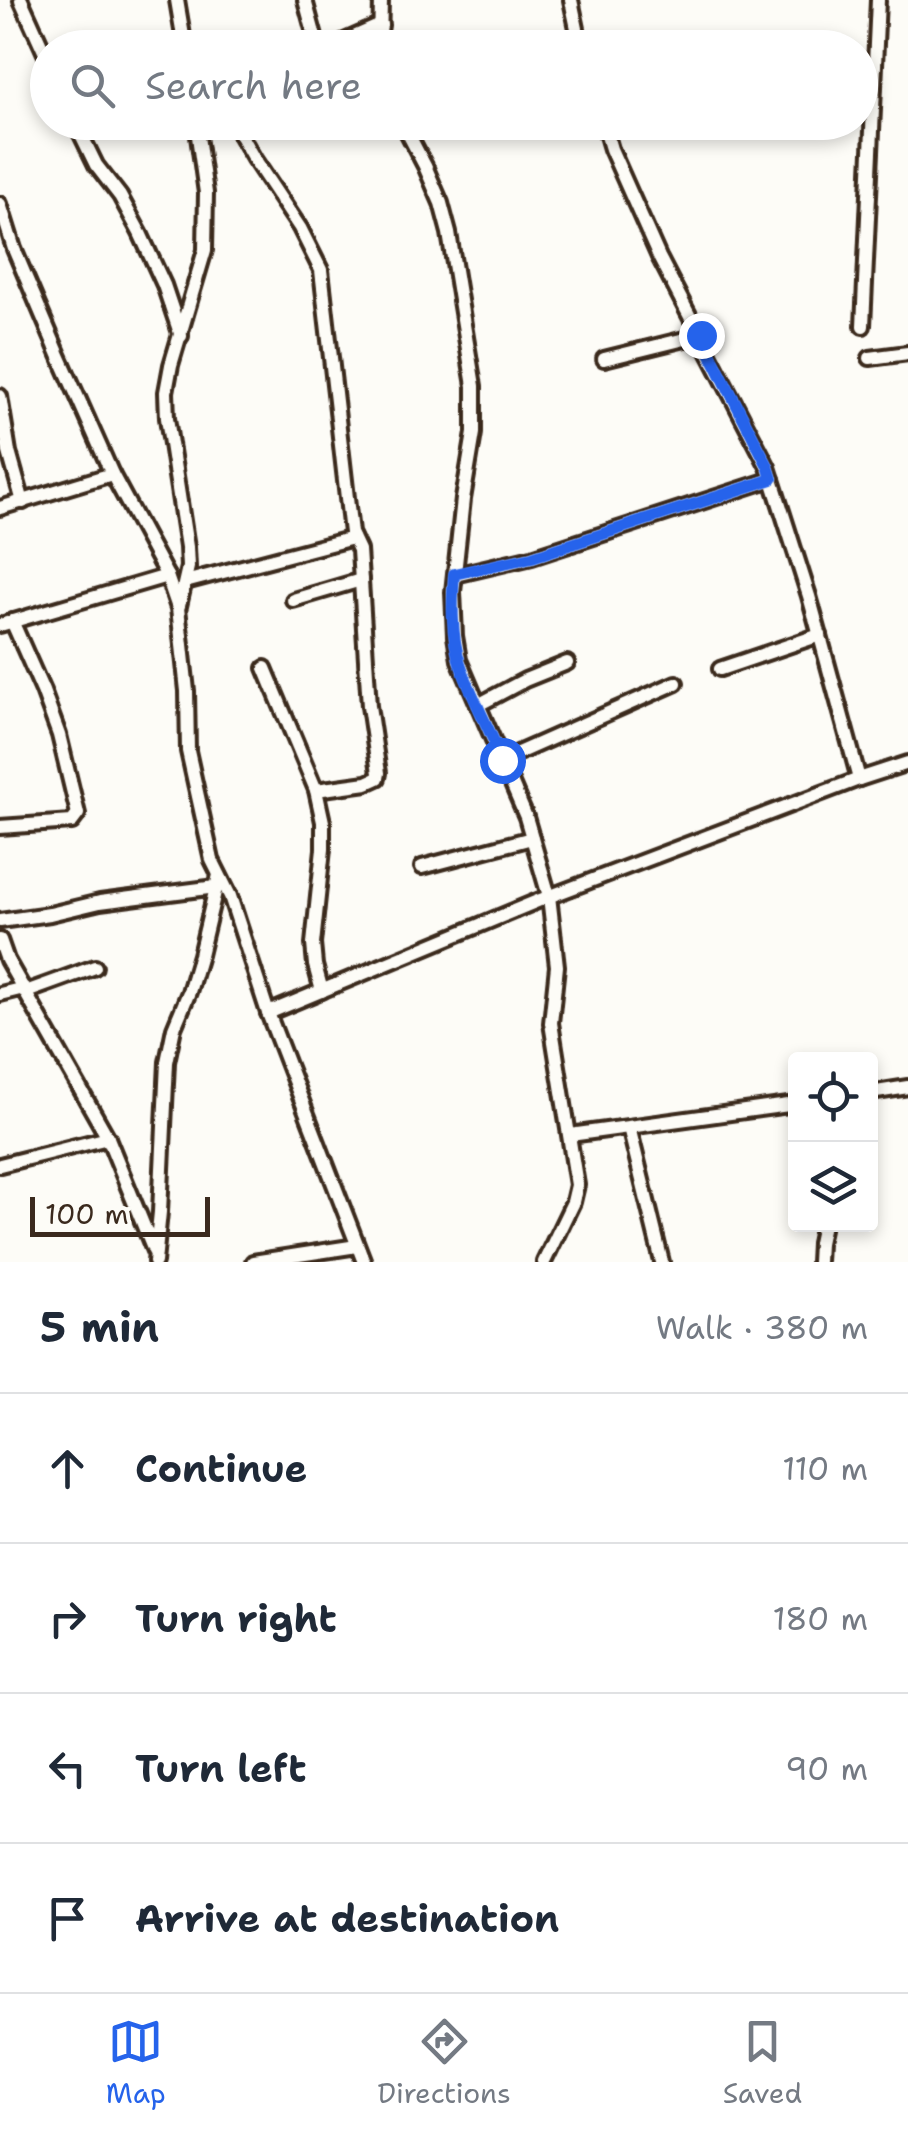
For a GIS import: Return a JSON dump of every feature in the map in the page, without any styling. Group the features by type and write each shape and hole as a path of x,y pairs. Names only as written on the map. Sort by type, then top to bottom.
{"street":[{"path":"21,0 34,30"},
{"path":"177,0 181,30"},
{"path":"304,0 313,30"},
{"path":"381,0 381,30"},
{"path":"571,0 577,30"},
{"path":"877,30 878,0"},
{"path":"370,30 381,25"},
{"path":"84,140 140,232 181,336"},
{"path":"178,608 186,582 188,548 166,392 205,250 206,193 199,140"},
{"path":"243,140 300,228 321,270 353,538 359,550 369,706 379,773 378,778 367,783 316,790"},
{"path":"412,140 441,203 474,386 474,434 454,574 459,660 532,838 549,896 557,966 551,1023 577,1184 544,1262"},
{"path":"609,140 659,257 768,466 859,779"},
{"path":"862,326 871,140"},
{"path":"0,204 16,254 112,474 167,576 178,608 187,691 188,751 218,881 230,896 268,1014 364,1262"},
{"path":"0,255 16,254"},
{"path":"604,359 701,335"},
{"path":"870,358 908,353"},
{"path":"0,396 9,452 23,502"},
{"path":"0,508 112,474"},
{"path":"454,574 532,557 772,479"},
{"path":"186,582 353,538"},
{"path":"0,828 72,822 78,814 59,735 43,692 6,623 167,576"},
{"path":"292,600 361,580"},
{"path":"720,669 820,635"},
{"path":"478,705 567,663"},
{"path":"265,668 316,790 323,822 324,849 313,944 322,991"},
{"path":"502,760 676,683"},
{"path":"268,1014 549,896 908,763"},
{"path":"422,867 532,838"},
{"path":"0,921 218,881"},
{"path":"156,1258 167,1062 174,1028 200,956 218,881"},
{"path":"0,940 7,960 108,1138 156,1258"},
{"path":"0,994 25,990 94,966"},
{"path":"878,1092 908,1087"},
{"path":"570,1135 788,1105"},
{"path":"629,1127 662,1262"},
{"path":"0,1165 108,1138"},
{"path":"818,1262 821,1232"},
{"path":"254,1262 358,1246"}],"route":[{"path":"502,760 459,660 454,574 532,557 772,479 701,335"}]}
